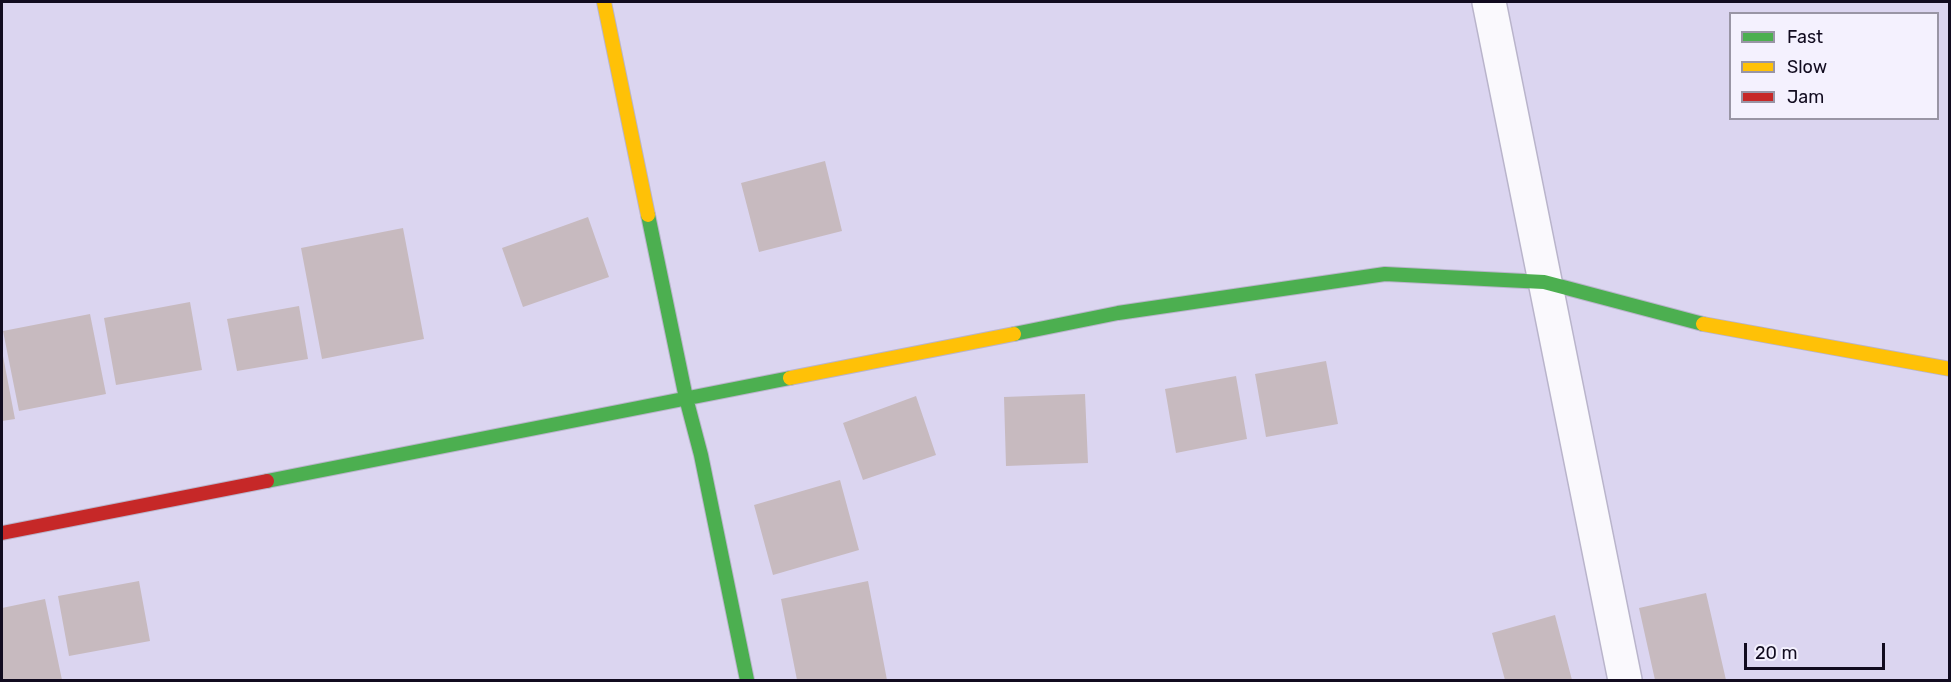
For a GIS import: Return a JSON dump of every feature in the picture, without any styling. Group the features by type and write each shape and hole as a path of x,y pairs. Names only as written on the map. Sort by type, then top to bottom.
{"main road":[{"path":"603,2 686,398 701,455 747,681"},
{"path":"2,533 1118,313 1384,274 1544,282 1703,324 1950,369"}],"street":[{"path":"1489,2 1624,681"}],"building":[{"path":"825,161 842,231 759,252 741,183"},
{"path":"588,217 609,277 523,307 502,248"},
{"path":"403,228 424,339 322,359 301,248"},
{"path":"190,302 202,370 116,385 104,318"},
{"path":"299,306 308,359 237,371 227,319"},
{"path":"90,314 106,394 19,411 3,331"},
{"path":"2,356 15,419 2,421"},
{"path":"1326,361 1338,424 1266,437 1255,374"},
{"path":"1236,376 1247,439 1176,453 1165,389"},
{"path":"1085,394 1088,463 1006,466 1004,397"},
{"path":"916,396 936,455 863,480 843,423"},
{"path":"840,480 859,550 773,575 754,505"},
{"path":"139,581 150,641 69,656 58,596"},
{"path":"868,581 887,680 797,680 781,599"},
{"path":"1706,593 1726,680 1655,680 1639,608"},
{"path":"45,599 62,680 2,680 2,608"},
{"path":"1555,615 1572,680 1505,680 1492,633"}],"traffic: fast":[{"path":"648,215 686,398 701,455 747,680"},
{"path":"1014,334 1118,313 1385,274 1544,282 1703,324"},
{"path":"267,481 790,378"}],"traffic: slow":[{"path":"604,2 648,215"},
{"path":"1703,324 1950,369"},
{"path":"790,378 1014,334"}],"traffic: jam":[{"path":"2,533 267,481"}]}
